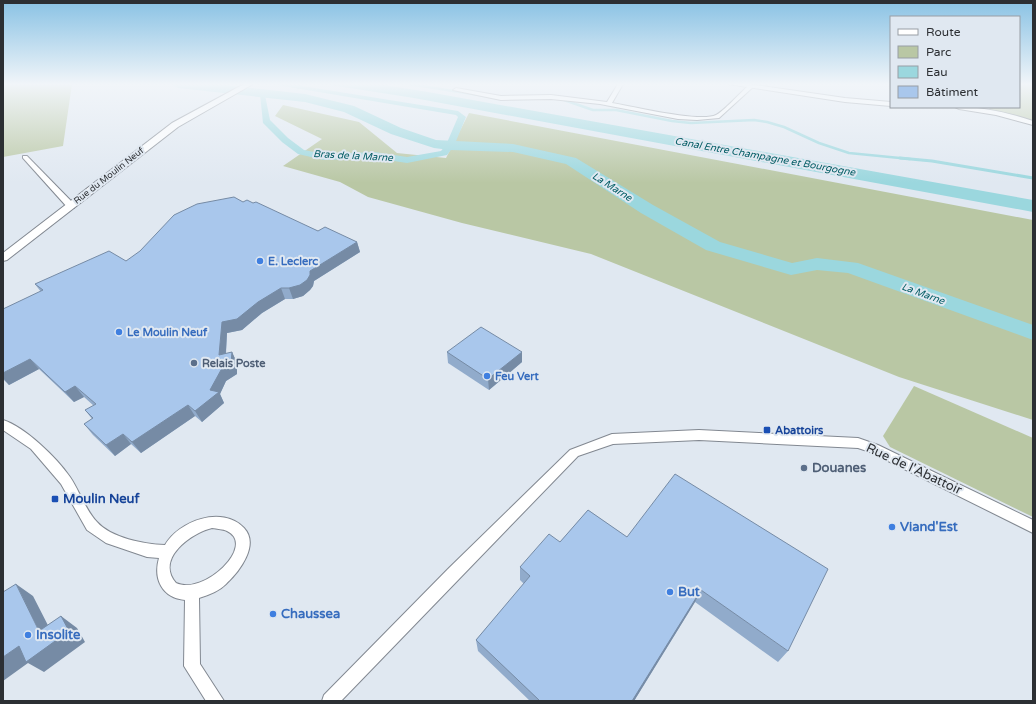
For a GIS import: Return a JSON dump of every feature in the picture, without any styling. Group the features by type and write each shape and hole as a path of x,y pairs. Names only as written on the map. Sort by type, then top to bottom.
{"street":[{"name":"Rue du Moulin Neuf","path":"3,258 175,125 190,117"},
{"path":"677,117 717,117"},
{"path":"1015,117 1033,123"},
{"path":"25,157 70,206"},
{"path":"3,424 35,446 65,480 92,526 111,539 147,551 168,552"},
{"name":"Rue de l'Abattoir","path":"330,701 453,574 574,454 612,439 699,435 858,443 874,448 1033,527"},
{"path":"212,522 223,522 233,526 239,532 242,541 241,554 234,567 222,579 208,588 192,593 176,591 164,580 163,566 168,552 176,540 200,525 212,522"},
{"path":"192,593 192,666 216,701"}],"green space":[{"path":"3,117 67,117 63,146 3,157"},
{"path":"277,117 336,117 359,122 397,153 446,158 467,117 489,117 1033,220 1033,420 899,377 591,254 462,223 368,197 340,182 283,166 322,139"},
{"path":"1005,117 1033,117 1033,122"},
{"path":"914,386 1033,438 1033,517 890,447 883,436"}],"water":[{"name":"Canal Entre Champagne et Bourgogne","path":"516,117 567,117 1033,200 1033,212"}],"building":[{"name":"Le Moulin Neuf","path":"234,197 243,202 247,200 253,203 256,202 318,231 325,227 357,242 310,271 310,275 307,280 300,285 289,288 281,288 258,302 237,319 222,322 219,355 232,352 231,363 221,370 210,390 219,392 195,411 188,405 132,442 123,434 106,445 84,424 93,418 85,410 96,404 75,386 65,392 30,359 3,373 3,309 43,290 35,284 109,251 126,261 140,251 174,215 197,204"},
{"name":"Feu Vert","path":"481,327 522,352 488,379 447,352"},
{"name":"But","path":"675,474 828,569 788,651 701,590 632,701 540,701 476,640 530,576 520,567 549,534 560,542 588,510 627,537"},
{"path":"16,584 39,631 61,616 69,631 26,662 19,646 3,657 3,592"}],"waterway":[{"name":"Bras de la Marne","path":"265,117 266,121 285,140 301,152 324,157 375,155 407,160 444,153 450,146 462,117"},
{"name":"La Marne","path":"367,117 396,131 434,144 513,148 571,161 647,209 713,246 791,269 817,264 851,267 1033,333"},
{"path":"651,117 691,123 754,120 767,122 784,127 819,143 849,153 910,159"},
{"path":"900,158 932,161 1033,178"}],"place":[{"name":"E. Leclerc","path":"260,261"},
{"name":"Le Moulin Neuf","path":"119,332"},
{"name":"Relais Poste","path":"194,363"},
{"name":"Feu Vert","path":"487,376"},
{"name":"Abattoirs","path":"767,430"},
{"name":"Douanes","path":"804,468"},
{"name":"Moulin Neuf","path":"55,499"},
{"name":"Viand'Est","path":"892,527"},
{"name":"But","path":"670,592"},
{"name":"Chaussea","path":"273,614"},
{"name":"Insolite","path":"28,635"}]}
